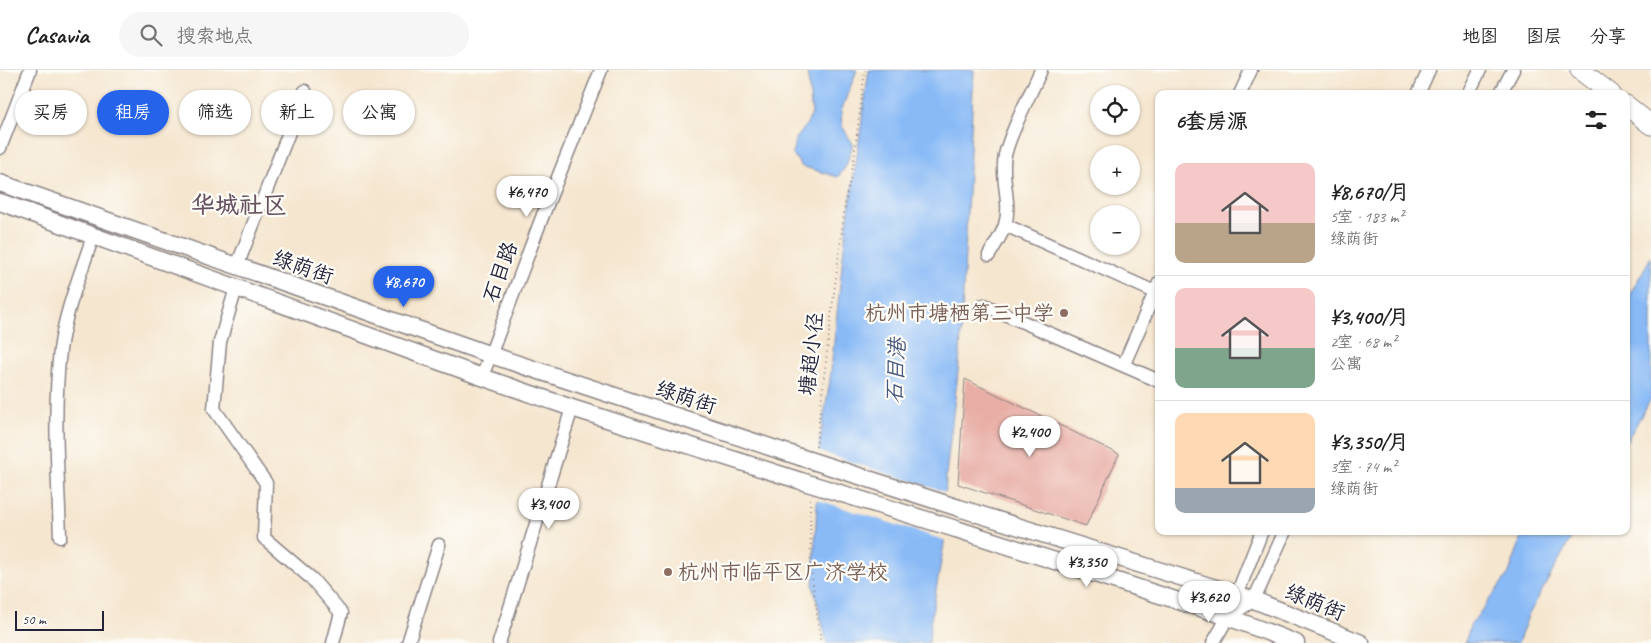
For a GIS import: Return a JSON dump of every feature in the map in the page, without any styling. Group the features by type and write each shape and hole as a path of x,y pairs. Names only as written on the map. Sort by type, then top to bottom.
{"highway":[{"path":"1580,70 1606,90"},
{"path":"1630,108 1651,125"}],"main road":[{"name":"绿荫街","path":"0,182 490,355 808,455 960,508 1254,600 1362,643"},
{"name":"绿荫街","path":"0,202 572,408 806,487 956,529 1228,618 1296,643"}],"street":[{"path":"0,148 30,70"},
{"name":"石目路","path":"482,377 541,220 601,70"},
{"path":"989,255 1005,225 1007,213 1003,174 1005,156 1041,70"},
{"path":"1242,90 1251,70"},
{"path":"1420,90 1429,70"},
{"path":"1470,90 1480,70"},
{"path":"1502,90 1513,70"},
{"path":"237,266 288,135"},
{"path":"1005,225 1155,287"},
{"path":"60,537 56,432 60,349 68,312 93,236"},
{"path":"236,288 220,342 214,409 266,483 264,538 312,579 341,613 334,643"},
{"path":"1124,364 1155,293"},
{"path":"984,304 1155,379"},
{"path":"499,643 572,408"},
{"path":"1213,643 1228,618 1260,535"},
{"path":"1228,618 1254,600 1282,535"},
{"path":"408,643 439,545"}],"path":[{"name":"塘超小径","path":"808,455 834,290 846,198 853,166 864,70"},
{"path":"806,487 811,571 821,643"}],"water":[{"path":"807,70 857,70 841,111 842,126 853,144 846,166 838,177 801,166 792,153 796,139 812,114"},
{"name":"石目港","path":"869,70 974,70 960,354 946,475 944,544 930,625 929,643 827,643 813,585 820,441 830,380 844,247"},
{"path":"1651,257 1651,399 1630,435 1630,294"},
{"path":"1523,535 1573,535 1528,616 1518,643 1465,643 1470,626 1509,573"}],"pier":[{"path":"818,451 948,493 947,541 815,499"}],"building":[{"path":"965,379 1119,454 1086,526 958,484"}],"place":[{"name":"杭州市塘栖第三中学","path":"1064,313"},
{"name":"杭州市临平区广济学校","path":"668,572"}],"district":[{"name":"华城社区","path":"239,205"}]}
